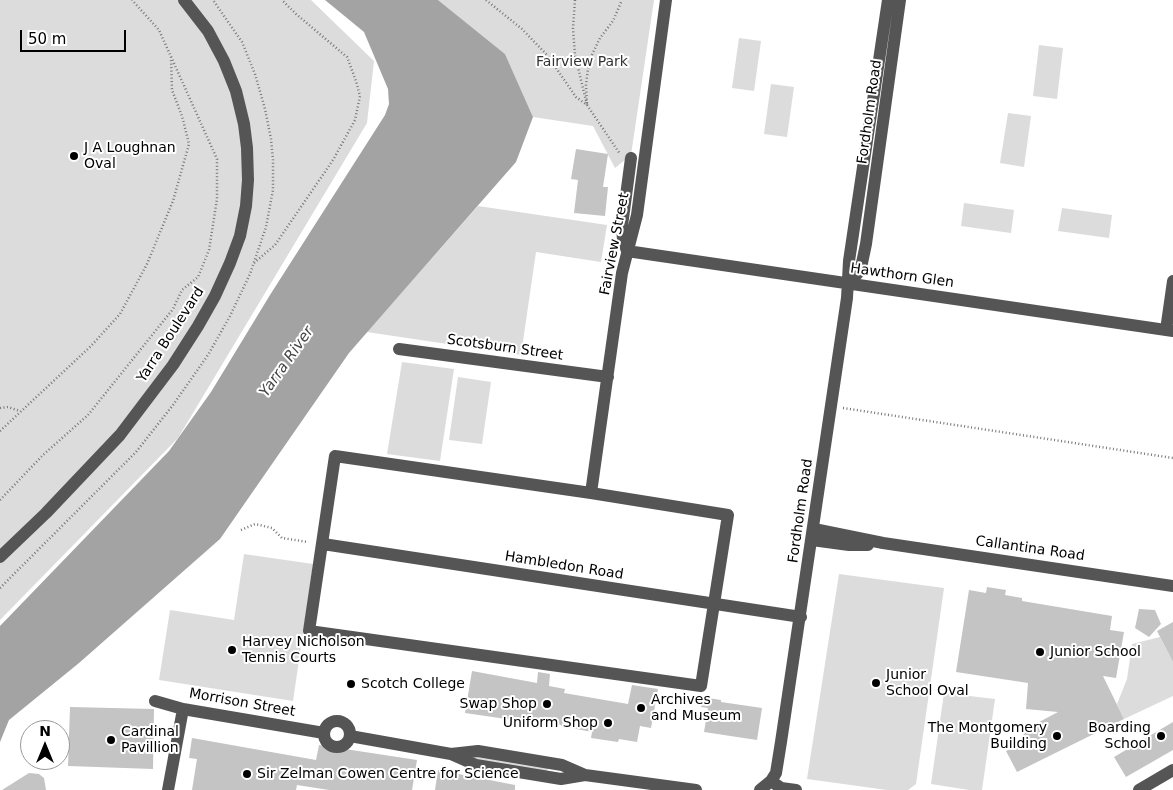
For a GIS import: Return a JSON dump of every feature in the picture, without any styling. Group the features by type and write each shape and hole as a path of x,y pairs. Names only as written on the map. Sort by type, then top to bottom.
{"street":[{"name":"Yarra Boulevard","path":"0,557 46,513 120,435 167,373 215,296 240,236 246,206 248,180 244,124 236,91 224,61 208,32 184,0"},
{"name":"Fairview Street","path":"591,493 622,273 637,214 666,0"},
{"name":"Fordholm Road","path":"771,781 776,772 801,617 849,283 849,260 888,0"},
{"name":"Fordholm Road","path":"849,283 858,273 866,244 900,0"},
{"path":"627,158 622,226 623,240 627,251"},
{"name":"Hawthorn Glen","path":"627,251 1170,330"},
{"path":"1170,330 1173,281"},
{"name":"Scotsburn Street","path":"399,348 608,377"},
{"path":"335,456 728,514 701,686 309,631 323,544 335,456"},
{"name":"Callantina Road","path":"813,534 862,545 883,543 1173,586"},
{"name":"Hambledon Road","path":"323,544 801,617"},
{"name":"Morrison Street","path":"155,701 182,709 324,733 328,744 335,747 346,743 350,736"},
{"path":"167,787 182,709"},
{"path":"324,733 331,723 339,722 348,728 350,736 450,754 476,765 561,779 585,775 654,787 696,790"},
{"path":"1139,790 1157,786 1173,770"},
{"path":"760,790 771,781 774,785 781,788 796,790"}],"path":[{"path":"0,500 43,455 88,415 172,309 182,290 198,277 209,250 217,199 217,159 159,30 132,0"},
{"path":"213,0 242,42 255,74 265,109 273,160 273,190 266,227"},
{"path":"254,264 275,245 333,160 355,120 360,96 348,57 282,0"},
{"path":"486,0 522,29 547,55 576,97 587,105 627,158"},
{"path":"575,0 573,28 575,55 587,105"},
{"path":"587,105 586,85 589,61 600,38 613,21 622,0"},
{"path":"0,431 91,346 120,314 147,264 173,200 189,144 182,116 172,90 171,55"},
{"path":"832,406 1173,458"},
{"path":"0,408 8,407 20,411"},
{"path":"241,530 254,524 272,528 282,538 323,544"}],"green space":[{"path":"0,0 311,0 374,61 367,123 178,438 0,620"},
{"name":"Fairview Park","path":"438,0 654,0 631,155 615,168 593,126 533,117 505,54"},
{"path":"739,38 761,41 754,91 732,88"},
{"path":"1039,45 1063,48 1057,99 1033,96"},
{"path":"771,84 794,87 787,137 764,134"},
{"path":"1008,113 1031,116 1024,167 1000,163"},
{"path":"964,203 1014,210 1011,233 961,226"},
{"path":"478,206 607,225 601,262 536,252 521,355 367,332"},
{"path":"1062,208 1112,215 1109,238 1058,231"},
{"path":"402,362 454,369 440,461 387,454"},
{"path":"458,377 491,382 482,444 449,440"},
{"name":"Harvey Nicholson Tennis Courts","path":"244,554 313,564 293,701 159,680 170,610 234,620"},
{"name":"Junior School Oval","path":"839,574 944,588 916,784 908,790 887,790 807,779"},
{"path":"1160,637 1173,662 1173,696 1124,719 1117,704 1127,679 1132,644"},
{"path":"944,693 995,699 982,790 969,790 931,784"},
{"path":"476,756 548,768 547,772 476,760"}],"water":[{"name":"Yarra River","path":"325,0 438,0 505,54 533,117 516,162 349,353 220,539 79,663 9,720 0,742 0,626 169,451 211,392 270,295 385,115 389,104 388,89 364,32"}],"building":[{"path":"576,149 608,154 603,187 608,187 605,216 574,213 578,180 571,179"},
{"name":"Junior School","path":"987,587 1006,590 1005,595 1022,598 1022,601 1112,616 1110,630 1124,632 1116,678 1103,676 1124,719 1017,772 1006,751 1026,740 1022,731 1058,712 1026,709 1028,683 956,672 969,590 986,593"},
{"path":"1139,609 1155,610 1161,624 1149,637 1135,628"},
{"path":"1173,622 1173,662 1157,631"},
{"path":"472,671 537,683 538,672 550,674 549,686 565,689 564,693 628,704 632,685 658,689 651,728 640,726 637,742 619,739 618,742 591,738 592,732 561,725 527,719 527,722 465,713"},
{"path":"702,697 762,708 757,740 704,732 708,708 701,707"},
{"name":"Cardinal Pavillion","path":"70,707 154,709 153,769 70,766"},
{"name":"Boarding School","path":"1173,722 1173,750 1126,777 1114,757"},
{"path":"192,738 316,760 319,745 417,760 412,790 329,790 297,785 296,790 192,790 197,759 189,758"},
{"path":"438,770 515,785 515,790 435,790"},
{"path":"29,773 39,774 44,778 46,790 2,790"}],"place":[{"name":"J A Loughnan Oval","path":"74,156"},
{"name":"Harvey Nicholson Tennis Courts","path":"232,650"},
{"name":"Junior School","path":"1040,652"},
{"name":"Junior School Oval","path":"876,683"},
{"name":"Scotch College","path":"351,684"},
{"name":"Swap Shop","path":"547,704"},
{"name":"Archives and Museum","path":"641,708"},
{"name":"Uniform Shop","path":"608,723"},
{"name":"The Montgomery Building","path":"1057,736"},
{"name":"Boarding School","path":"1161,736"},
{"name":"Cardinal Pavillion","path":"111,740"},
{"name":"Sir Zelman Cowen Centre for Science","path":"247,774"}]}
